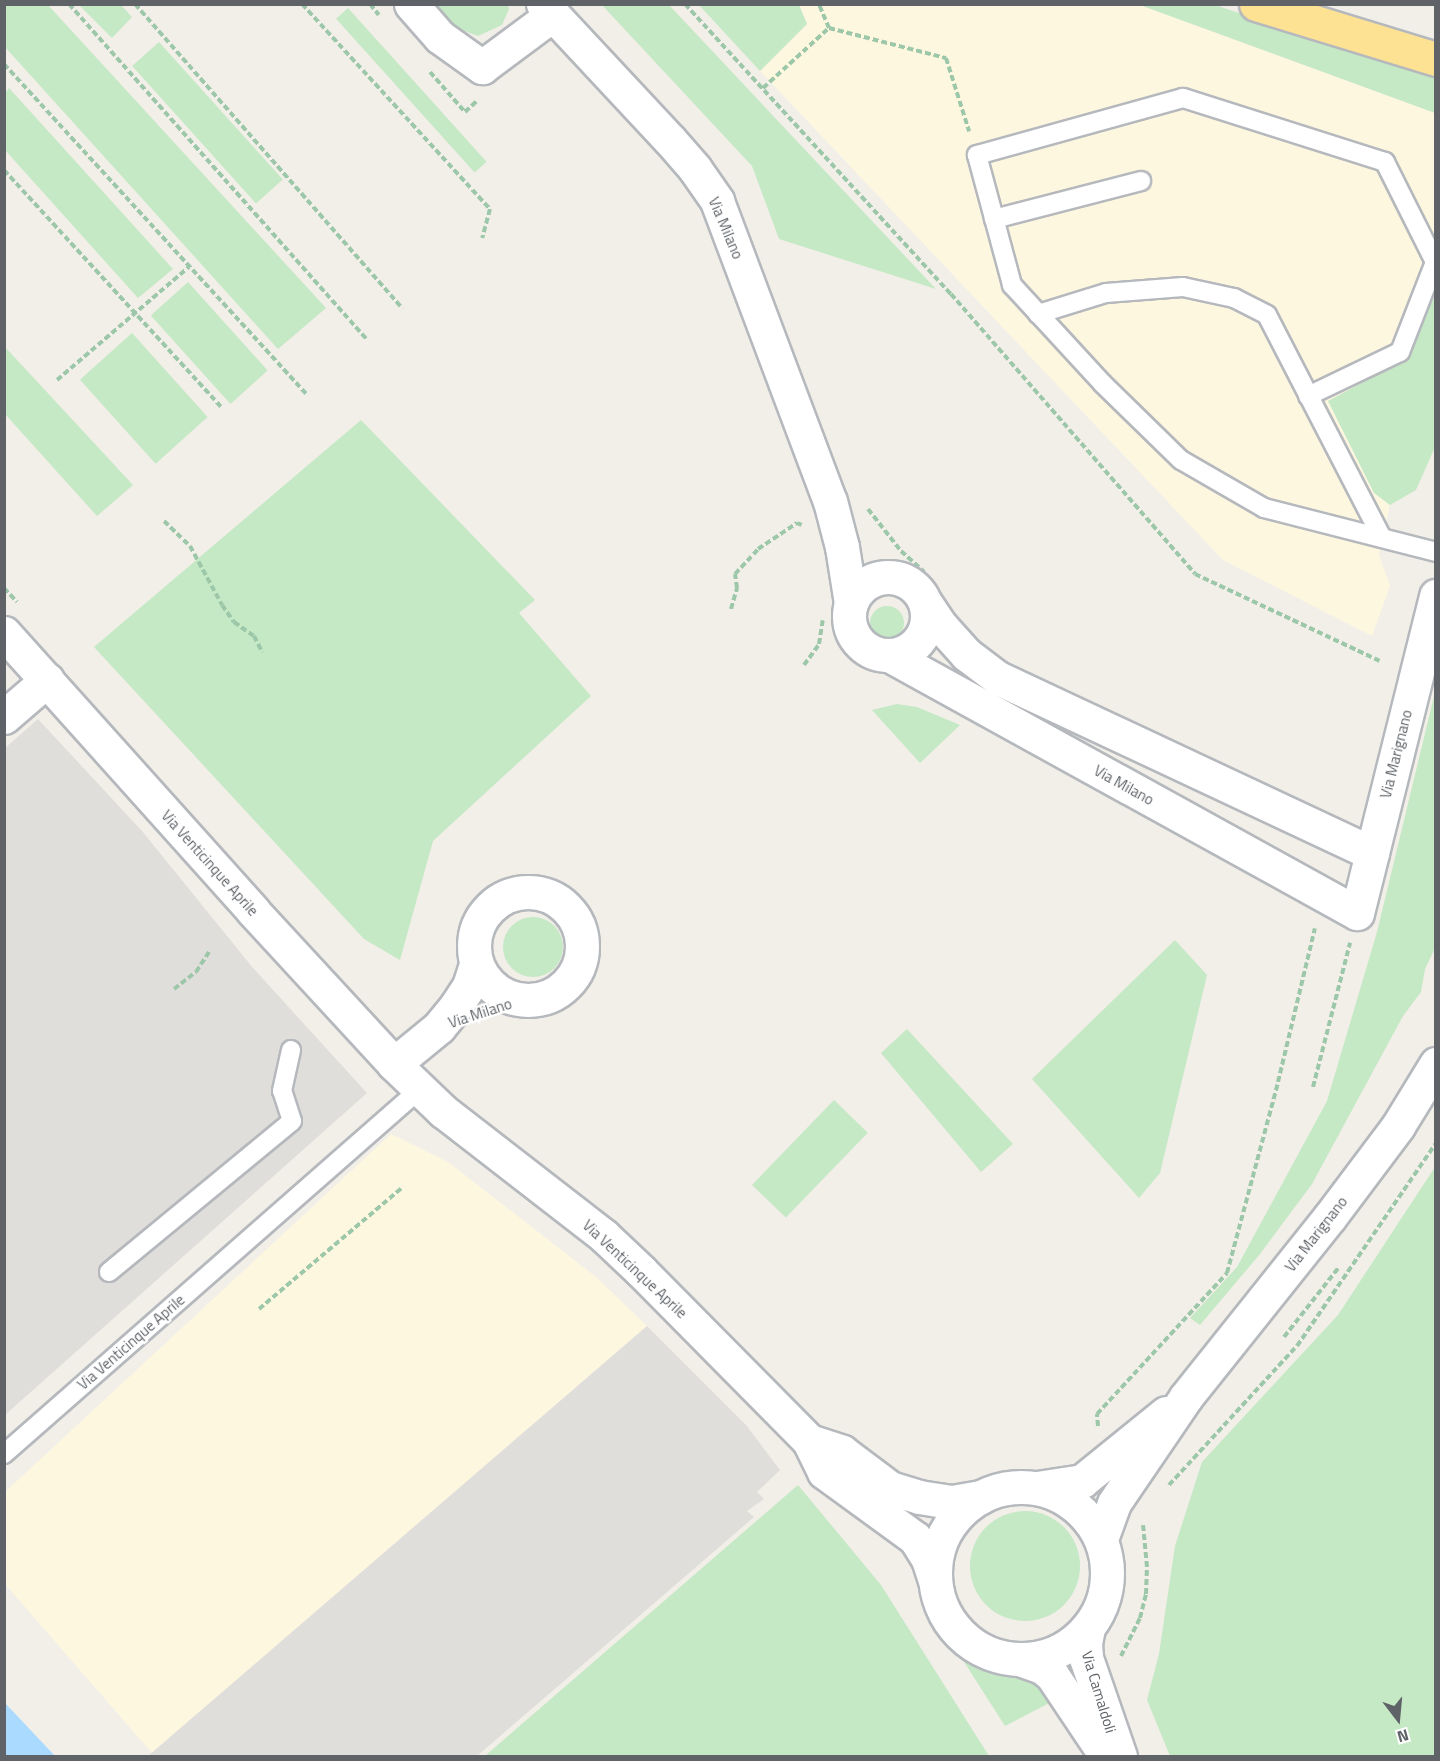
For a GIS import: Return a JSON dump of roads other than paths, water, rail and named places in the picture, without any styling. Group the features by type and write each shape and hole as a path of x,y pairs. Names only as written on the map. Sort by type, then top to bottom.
{"highway":[{"path":"1256,4 1436,59"}],"street":[{"path":"411,4 440,37 482,67 548,10"},
{"name":"Via Milano","path":"548,10 670,140 695,169 717,201 830,501 842,547 851,603 849,621 859,643 877,654 891,656 1357,914"},
{"path":"830,501 857,545 891,577"},
{"path":"851,603 866,584 891,577 904,580 916,588 941,626 966,654 998,678 1372,853"},
{"name":"Via Marignano","path":"1357,914 1436,596"},
{"path":"891,656 912,648 922,637 927,623 926,604"},
{"name":"Via Venticinque Aprile","path":"14,621 47,680 394,1064 444,1111 604,1236 809,1441 824,1472 915,1538 928,1559 935,1580"},
{"path":"4,717 47,680"},
{"name":"Via Milano","path":"394,1064 439,1027 469,986 476,964 475,933 482,916 490,906 507,896 525,891 541,892 566,906 582,931 582,956 576,974 553,995 531,1001 502,994 486,981 476,964"},
{"name":"Via Milano","path":"439,1027 470,1013 522,1000"},
{"name":"Via Marignano","path":"1101,1539 1114,1503 1186,1397 1343,1200 1398,1126 1436,1064"},
{"name":"Via Marignano","path":"1037,1488 1075,1484 1086,1479 1116,1452 1186,1397"},
{"name":"Via Venticinque Aprile","path":"809,1441 842,1452 890,1488 942,1502 981,1497"},
{"path":"1007,1488 1037,1488 1061,1496 1080,1509 1101,1539 1107,1560 1107,1587 1099,1611 1088,1628 1058,1651 1041,1657 1019,1659 986,1652 962,1636 945,1615 935,1580 936,1555 945,1531 964,1509 981,1497 1007,1488"},
{"name":"Via Camaldoli","path":"1088,1628 1084,1642 1086,1658 1120,1756"},
{"name":"Via Camaldoli","path":"1019,1659 1042,1667 1052,1675 1106,1756"}],"lane":[{"path":"1308,396 1400,352 1435,262 1385,162 1183,98 977,155 1012,285 1102,383 1181,460 1264,508 1436,552"},
{"path":"994,219 1141,181"},
{"path":"1038,314 1106,293 1183,287 1234,298 1266,315 1382,538"},
{"path":"109,1272 292,1121 282,1091 291,1050"},
{"name":"Via Venticinque Aprile","path":"4,1454 420,1089"}],"water":[{"path":"5,1703 55,1756 5,1756"}]}
